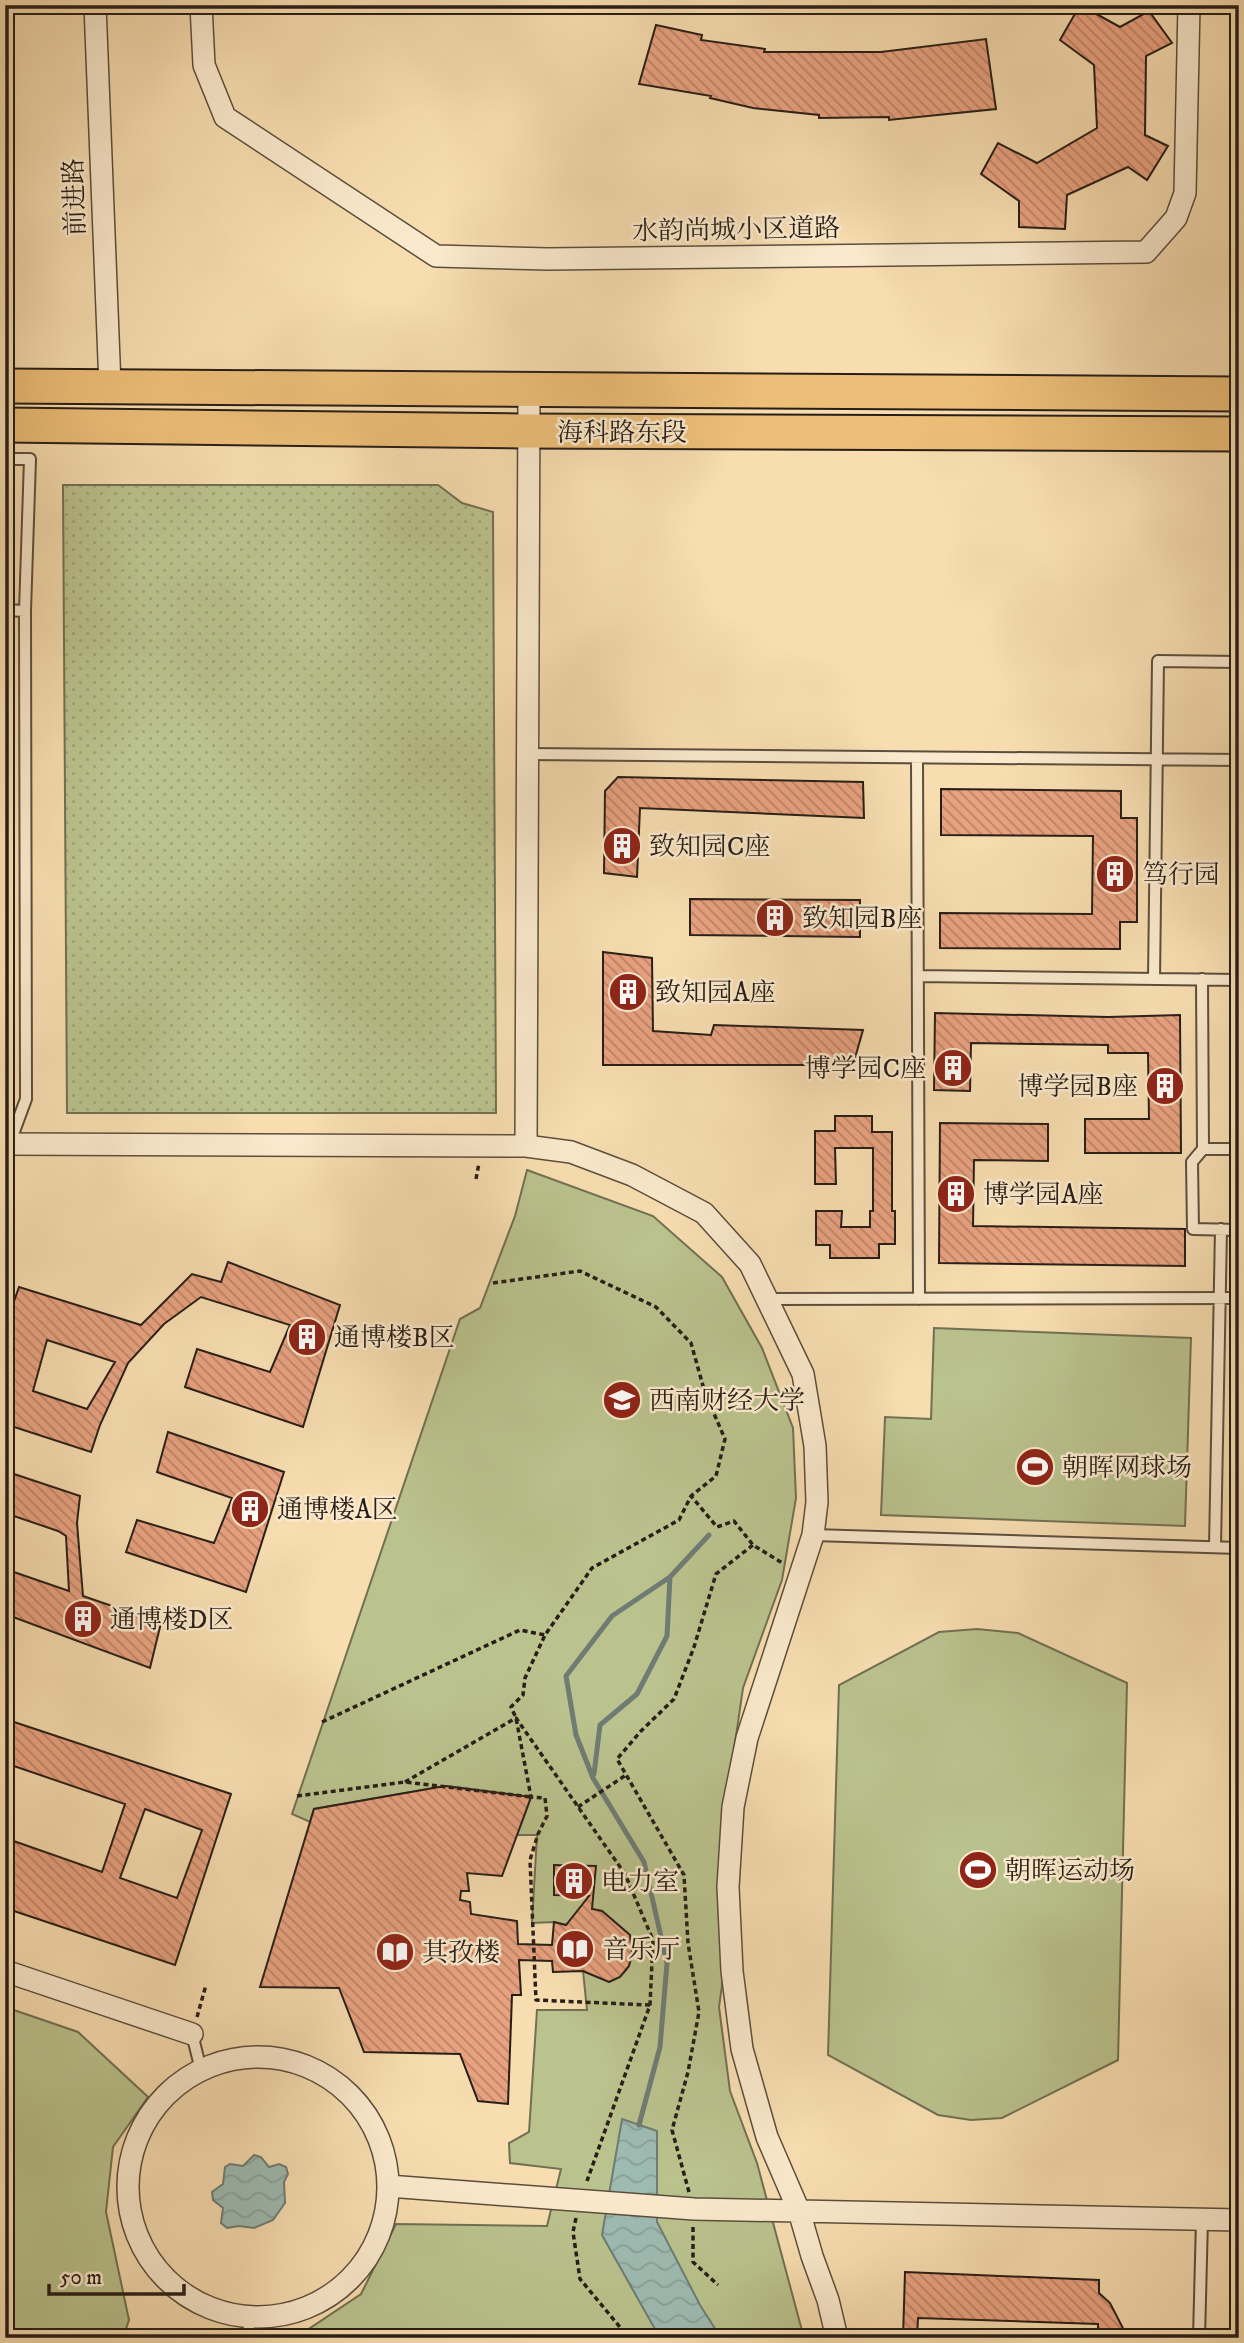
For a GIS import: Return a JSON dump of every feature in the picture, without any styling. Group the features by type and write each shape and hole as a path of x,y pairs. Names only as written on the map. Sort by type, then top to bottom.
{"main road":[{"name":"海科路东段","path":"5,386 1239,394"},
{"name":"海科路东段","path":"5,425 528,431 1239,434"}],"street":[{"name":"前进路","path":"94,5 110,386"},
{"name":"水韵尚城小区道路","path":"201,5 204,65 225,117 436,256 548,259 1146,252 1176,218 1185,193 1189,5"},
{"path":"526,1146 529,388"},
{"path":"7,1149 526,1146 571,1152 632,1175 704,1213 750,1264 803,1374 815,1446 817,1502 813,1535 747,1738 733,1807 728,1887 732,1971 742,2049 767,2137 786,2185 800,2211 811,2256 828,2300 836,2338"},
{"path":"5,1971 192,2034"},
{"path":"244,2058 273,2058 316,2071 354,2100 372,2124 383,2151 388,2186 387,2208 380,2236 366,2261 349,2281 328,2298 302,2311 274,2317 249,2328 183,2294 154,2265 142,2248 132,2221 127,2193 130,2161 140,2130 162,2099 176,2085 201,2070 244,2058"},
{"path":"388,2186 694,2209 1239,2220"}],"lane":[{"path":"5,459 30,459 25,611 26,1099 7,1149"},
{"path":"5,610 25,611"},
{"path":"1154,979 1158,661 1239,662"},
{"path":"527,754 1239,760"},
{"path":"916,758 919,1299"},
{"path":"918,976 1239,980"},
{"path":"1202,979 1203,1149 1192,1162 1194,1229 1239,1230"},
{"path":"1203,1149 1239,1149"},
{"path":"1215,1547 1221,1229"},
{"path":"767,1299 1239,1298"},
{"path":"813,1535 1239,1548"},
{"path":"192,2034 201,2070"},
{"path":"1199,2338 1202,2220"}],"path":[{"path":"494,1283 580,1271 656,1307 691,1343 705,1393 725,1439 716,1476 691,1496 678,1520 592,1568 545,1635 525,1678 523,1695 511,1707 625,1874 653,1940 650,2006 579,2202 573,2232 580,2279 629,2338"},
{"path":"691,1496 717,1527 734,1521 753,1545 800,1574"},
{"path":"718,2285 693,2262 694,2209 672,2130 688,2072 699,2012 688,1943 684,1875 618,1759 640,1731 674,1699 694,1647 716,1574 753,1545"},
{"path":"322,1722 520,1630 545,1635"},
{"path":"405,1782 516,1718"},
{"path":"516,1718 531,1797"},
{"path":"578,1807 626,1775"},
{"path":"297,1796 405,1782 545,1797 547,1816 537,1834 530,1860 536,2000 650,2006"},
{"path":"192,2034 206,1985"}],"green space":[{"path":"63,485 438,485 462,503 493,512 496,1113 67,1113"},
{"path":"527,1170 653,1216 722,1277 762,1348 793,1428 796,1498 782,1580 743,1688 721,1839 730,1928 719,2007 730,2091 757,2163 804,2338 286,2338 301,2334 361,2294 396,2224 547,2226 561,2169 510,2163 509,2143 529,2132 537,2010 587,2010 583,1971 609,1982 623,1974 630,1963 630,1935 602,1911 592,1909 566,1925 554,1922 532,1923 537,1835 517,1835 531,1797 445,1786 314,1809 310,1822 292,1814 460,1319 480,1308 515,1216"},
{"name":"朝晖网球场","path":"934,1328 1191,1338 1185,1526 881,1515 885,1417 931,1419"},
{"name":"朝晖运动场","path":"977,1629 1018,1633 1127,1683 1118,2060 1002,2118 971,2120 938,2115 828,2055 839,1685 939,1632"},
{"path":"5,2007 78,2032 148,2097 113,2147 106,2212 129,2320 123,2338 5,2338"}],"water":[{"path":"622,2119 657,2131 657,2222 700,2305 721,2338 660,2338 602,2235"},
{"path":"254,2155 261,2157 269,2167 279,2164 286,2167 288,2174 284,2182 285,2203 273,2220 254,2228 227,2228 221,2223 223,2208 213,2200 212,2192 223,2184 225,2167 230,2164 243,2166"}],"building":[{"path":"1080,5 1120,27 1149,11 1172,43 1146,56 1145,135 1168,146 1147,180 1128,167 1067,195 1065,229 1019,227 1019,201 981,174 998,143 1037,163 1097,128 1094,65 1060,40"},
{"path":"656,25 702,35 701,40 765,49 764,52 881,52 986,39 996,109 889,120 889,117 819,118 819,115 753,108 710,98 711,96 639,84"},
{"name":"致知园C座","path":"618,777 863,782 864,818 640,808 637,877 604,873 605,791"},
{"name":"笃行园","path":"941,789 1121,791 1121,818 1137,818 1137,922 1120,922 1120,949 940,948 940,913 1092,914 1093,836 941,835"},
{"name":"致知园B座","path":"690,899 860,900 860,937 690,935"},
{"name":"致知园A座","path":"603,952 652,958 653,1031 711,1035 714,1025 863,1030 853,1065 603,1065"},
{"path":"935,1013 1108,1017 1180,1015 1181,1153 1085,1153 1085,1119 1149,1119 1148,1053 1108,1053 1108,1045 971,1043 970,1091 934,1090"},
{"path":"835,1116 872,1116 872,1132 892,1132 892,1211 895,1211 895,1244 879,1244 879,1258 830,1258 830,1245 816,1245 816,1211 842,1211 841,1227 870,1227 870,1211 873,1211 873,1148 835,1148 836,1184 815,1184 815,1131 835,1131"},
{"name":"博学园A座","path":"940,1123 1048,1124 1048,1161 974,1160 973,1226 1185,1229 1185,1266 939,1263"},
{"path":"228,1262 340,1305 303,1427 185,1387 197,1349 270,1372 290,1325 201,1297 164,1324 128,1363 91,1452 5,1424 5,1327 19,1287 141,1325 192,1274 221,1282","holes":["47,1340 115,1362 87,1409 33,1391"]},
{"name":"通博楼A区","path":"168,1432 284,1472 246,1592 126,1552 137,1520 214,1543 232,1498 157,1472"},
{"name":"通博楼D区","path":"5,1471 80,1496 77,1523 83,1596 161,1623 150,1668 5,1614 5,1569 69,1591 66,1536 5,1513"},
{"path":"5,1719 231,1794 175,1965 5,1908 5,1838 102,1872 125,1804 5,1763","holes":["145,1809 202,1830 177,1898 120,1878"]},
{"name":"其孜楼","path":"445,1786 531,1797 502,1876 467,1873 469,1891 461,1891 460,1900 470,1902 471,1914 517,1921 518,1944 552,1945 554,1922 566,1925 589,1896 554,1895 554,1865 596,1866 592,1909 602,1911 630,1935 632,1954 629,1966 620,1977 609,1982 583,1971 553,1972 552,1961 519,1960 521,1995 512,1995 508,2104 478,2101 460,2054 364,2052 339,1988 260,1987 314,1809"},
{"path":"905,2272 1099,2280 1099,2293 1110,2303 1128,2338 1098,2338 1098,2324 918,2318 917,2338 903,2338"}],"waterway":[{"path":"639,2125 660,2047 667,1963 644,1862 593,1778 576,1735 566,1676 612,1616 670,1577 709,1535"},
{"path":"594,1774 600,1725 637,1694 667,1636 670,1577"}],"place":[{"name":"致知园C座","path":"622,846"},
{"name":"笃行园","path":"1115,874"},
{"name":"致知园B座","path":"775,918"},
{"name":"致知园A座","path":"628,992"},
{"name":"博学园C座","path":"953,1068"},
{"name":"博学园B座","path":"1165,1086"},
{"name":"博学园A座","path":"956,1194"},
{"name":"通博楼B区","path":"307,1337"},
{"name":"西南财经大学","path":"622,1400"},
{"name":"朝晖网球场","path":"1035,1467"},
{"name":"通博楼A区","path":"250,1509"},
{"name":"通博楼D区","path":"83,1619"},
{"name":"朝晖运动场","path":"978,1870"},
{"name":"电力室","path":"574,1881"},
{"name":"音乐厅","path":"575,1949"},
{"name":"其孜楼","path":"395,1952"}]}
